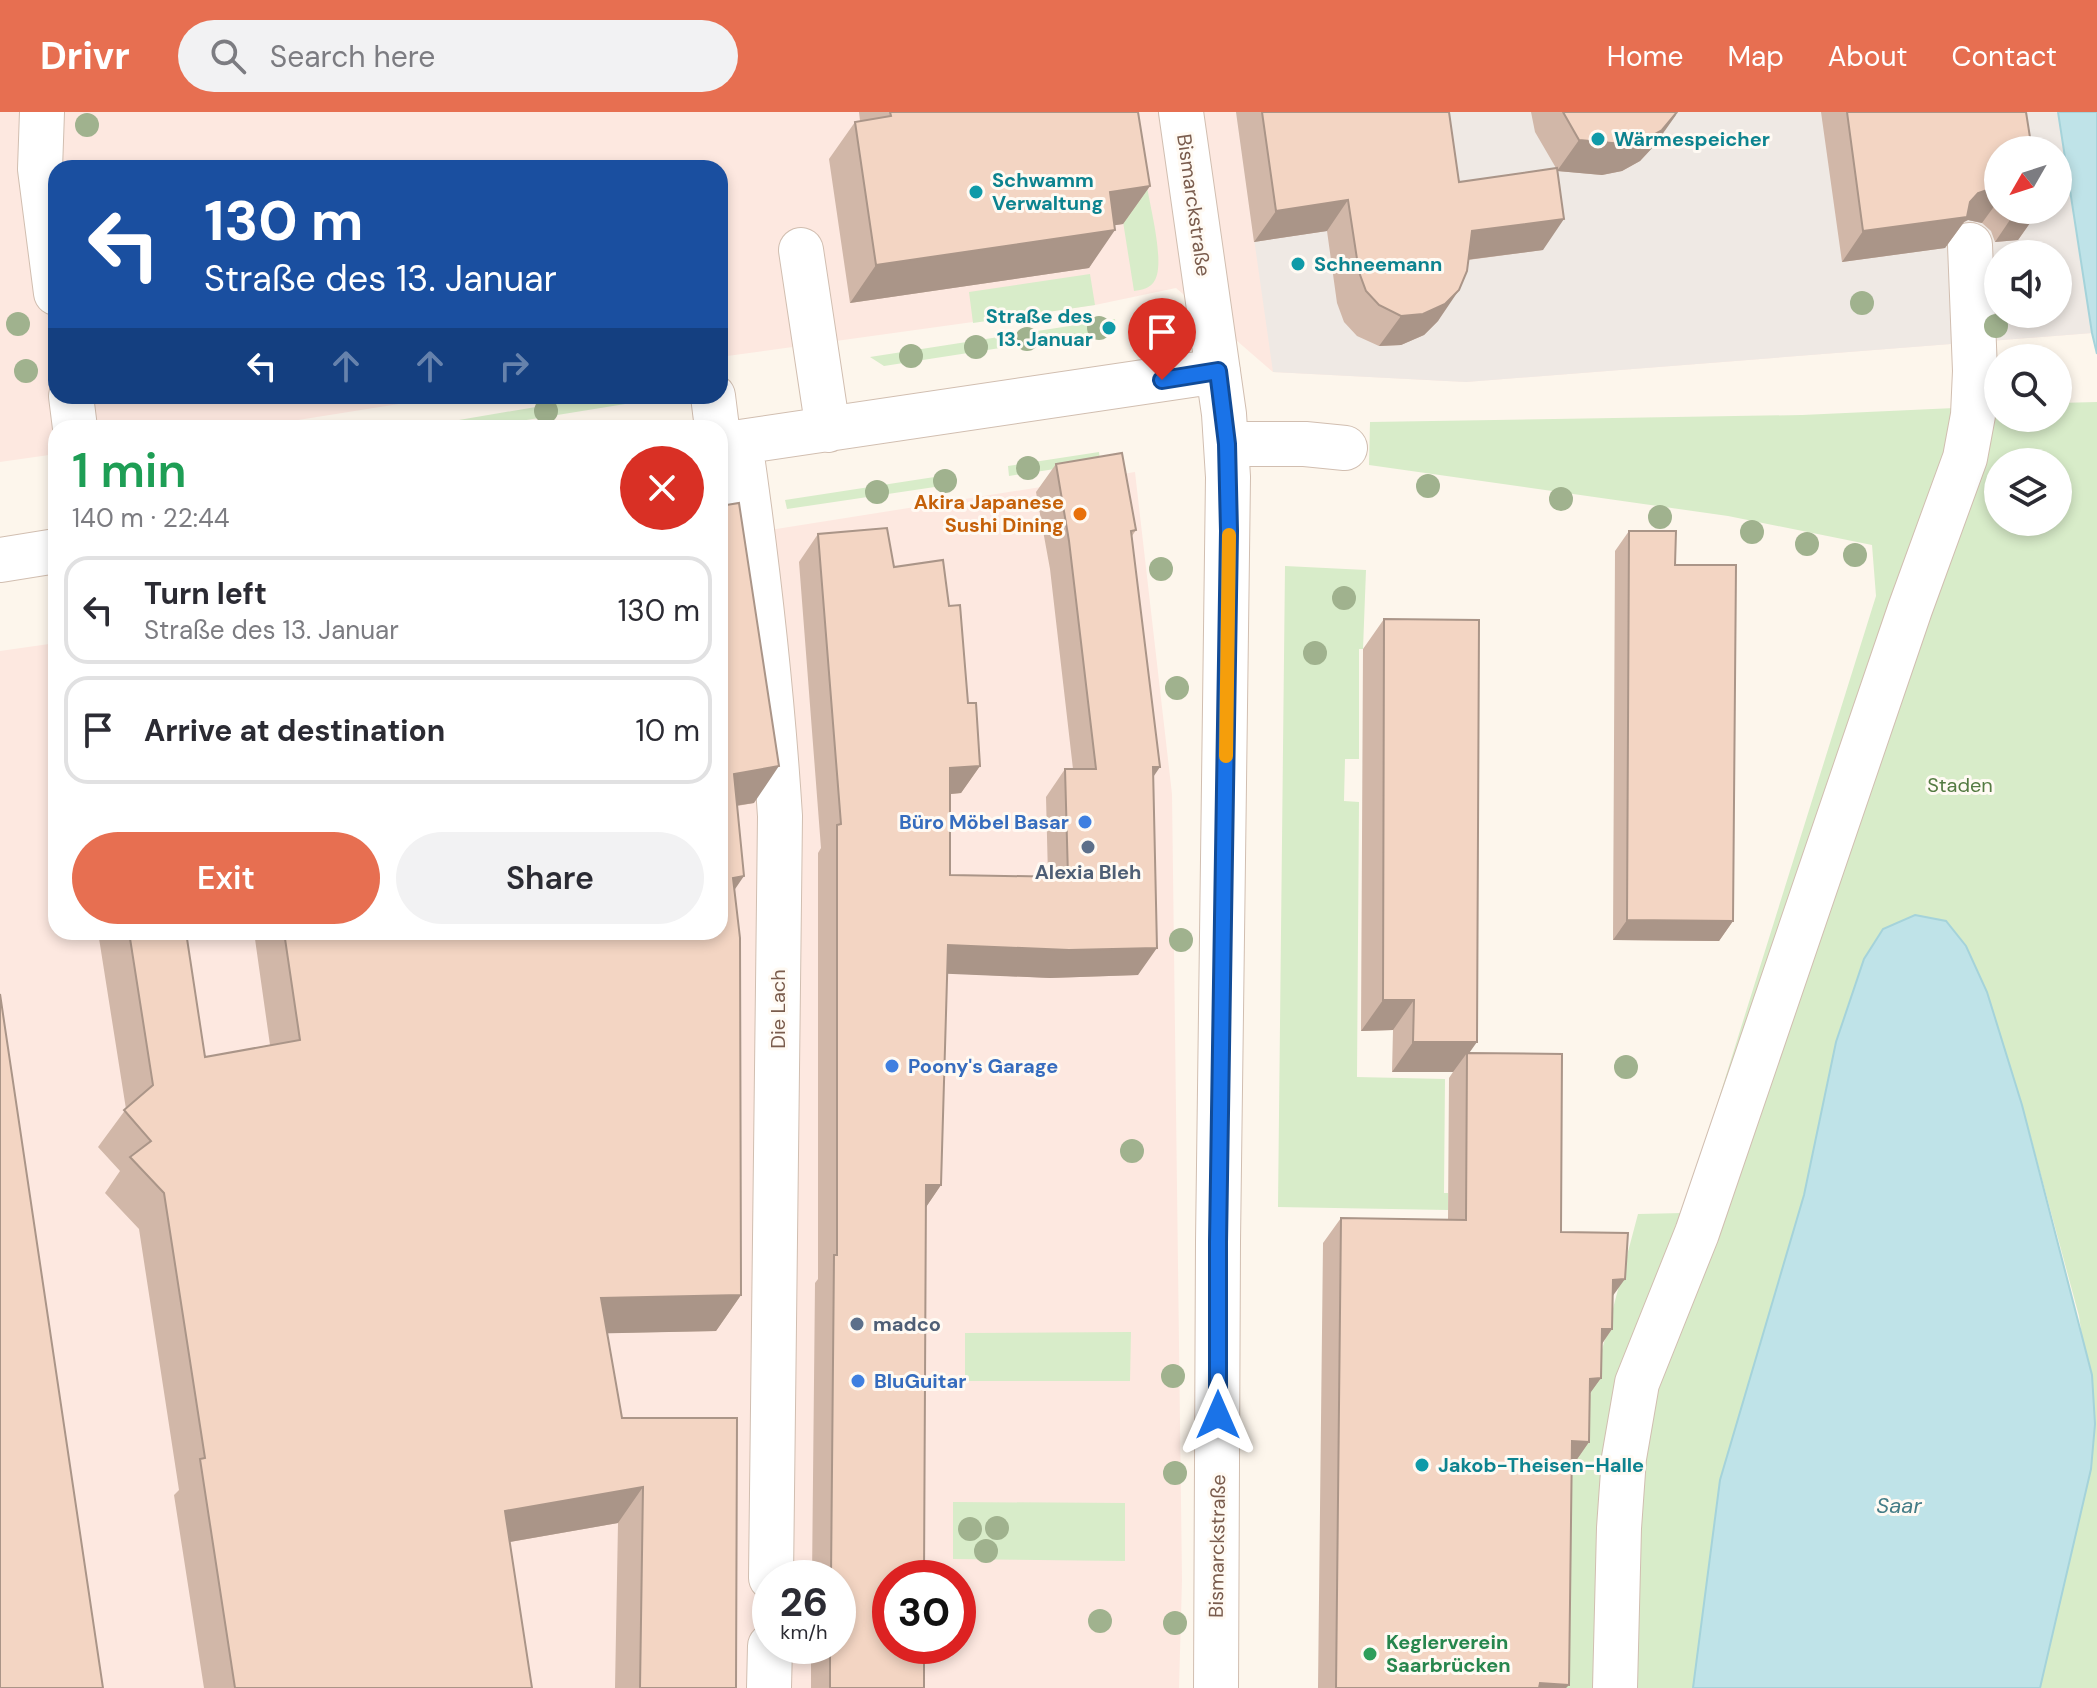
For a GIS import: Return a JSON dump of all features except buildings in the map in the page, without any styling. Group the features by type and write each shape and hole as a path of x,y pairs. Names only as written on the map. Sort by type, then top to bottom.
{"street":[{"path":"42,112 40,169 48,231"},
{"name":"Bismarckstraße","path":"1181,112 1227,444 1229,531 1218,1242 1216,1688"},
{"path":"1615,1688 1624,1458 1637,1383 1697,1233 1889,669 1965,458 1973,415 1975,371 1970,245"},
{"path":"801,250 828,430"},
{"path":"728,438 828,430 1218,371"},
{"path":"1227,444 1305,444 1345,448"},
{"name":"Die Lach","path":"728,445 754,534 780,816 771,1560"},
{"path":"0,560 48,552"},
{"path":"769,1688 770,1664"}],"shaded area":[{"path":"0,112 2058,112 2062,136 1984,136 1984,224 2072,224 2072,203 2092,333 1466,382 1273,372 1176,288 1095,305 728,356 728,160 48,160 48,404 398,404 298,420 48,420 48,455 0,462"},
{"path":"1236,112 2058,112 2062,136 1984,136 1984,224 2072,224 2072,203 2092,333 1466,382 1273,372"},
{"path":"1135,472 1172,794 1182,1580 1179,1688 0,1688 0,651 48,644 48,940 728,940 728,537"}],"green space":[{"path":"1115,171 1147,186 1156,234 1158,272 1149,287 1140,290 1134,291"},
{"path":"1090,274 1095,305 973,323 969,292"},
{"path":"1115,319 1116,330 884,366 870,357"},
{"name":"Staden","path":"2097,402 2097,1688 2040,1688 2091,1469 2095,1424 2079,1316 2022,1105 1987,992 1966,946 1864,959 1836,1042 1804,1195 1720,1480 1693,1688 1551,1688 1571,1467 1638,1214 1683,1213 1876,596 1872,545 1728,516 1369,465 1370,422 1802,415 1984,407 1984,432 2072,432 2072,403"},
{"path":"553,404 625,404 526,420 459,420"},
{"path":"1099,452 1100,462 1009,476 1008,466"},
{"path":"954,474 955,484 787,509 785,500"},
{"path":"1285,566 1366,570 1363,649 1359,649 1359,759 1345,759 1344,801 1359,802 1357,1077 1445,1079 1444,1193 1448,1193 1448,1210 1278,1207"},
{"path":"1131,1332 1130,1381 965,1381 965,1333"},
{"path":"953,1502 1125,1503 1125,1561 953,1559"}],"water":[{"path":"2058,112 2097,112 2097,354 2072,203 2072,136 2062,136"},
{"name":"Saar","path":"1915,915 1946,921 1966,946 1987,992 2022,1105 2092,1375 2095,1424 2091,1469 2040,1688 1693,1688 1720,1480 1804,1195 1836,1042 1864,959 1883,929"}],"slow traffic":[{"path":"1226,756 1229,535"}],"place":[{"name":"Wärmespeicher","path":"1598,139"},
{"name":"Schwamm Verwaltung","path":"976,192"},
{"name":"Schneemann","path":"1298,264"},
{"name":"Straße des 13. Januar","path":"1109,328"},
{"name":"Akira Japanese Sushi Dining","path":"1080,514"},
{"name":"Büro Möbel Basar","path":"1085,822"},
{"name":"Alexia Bleh","path":"1088,847"},
{"name":"Poony's Garage","path":"892,1066"},
{"name":"madco","path":"857,1324"},
{"name":"BluGuitar","path":"858,1381"},
{"name":"Jakob-Theisen-Halle","path":"1422,1465"},
{"name":"Keglerverein Saarbrücken","path":"1370,1654"}],"route":[{"path":"1162,380 1218,371 1227,444 1229,531 1218,1415"}]}
